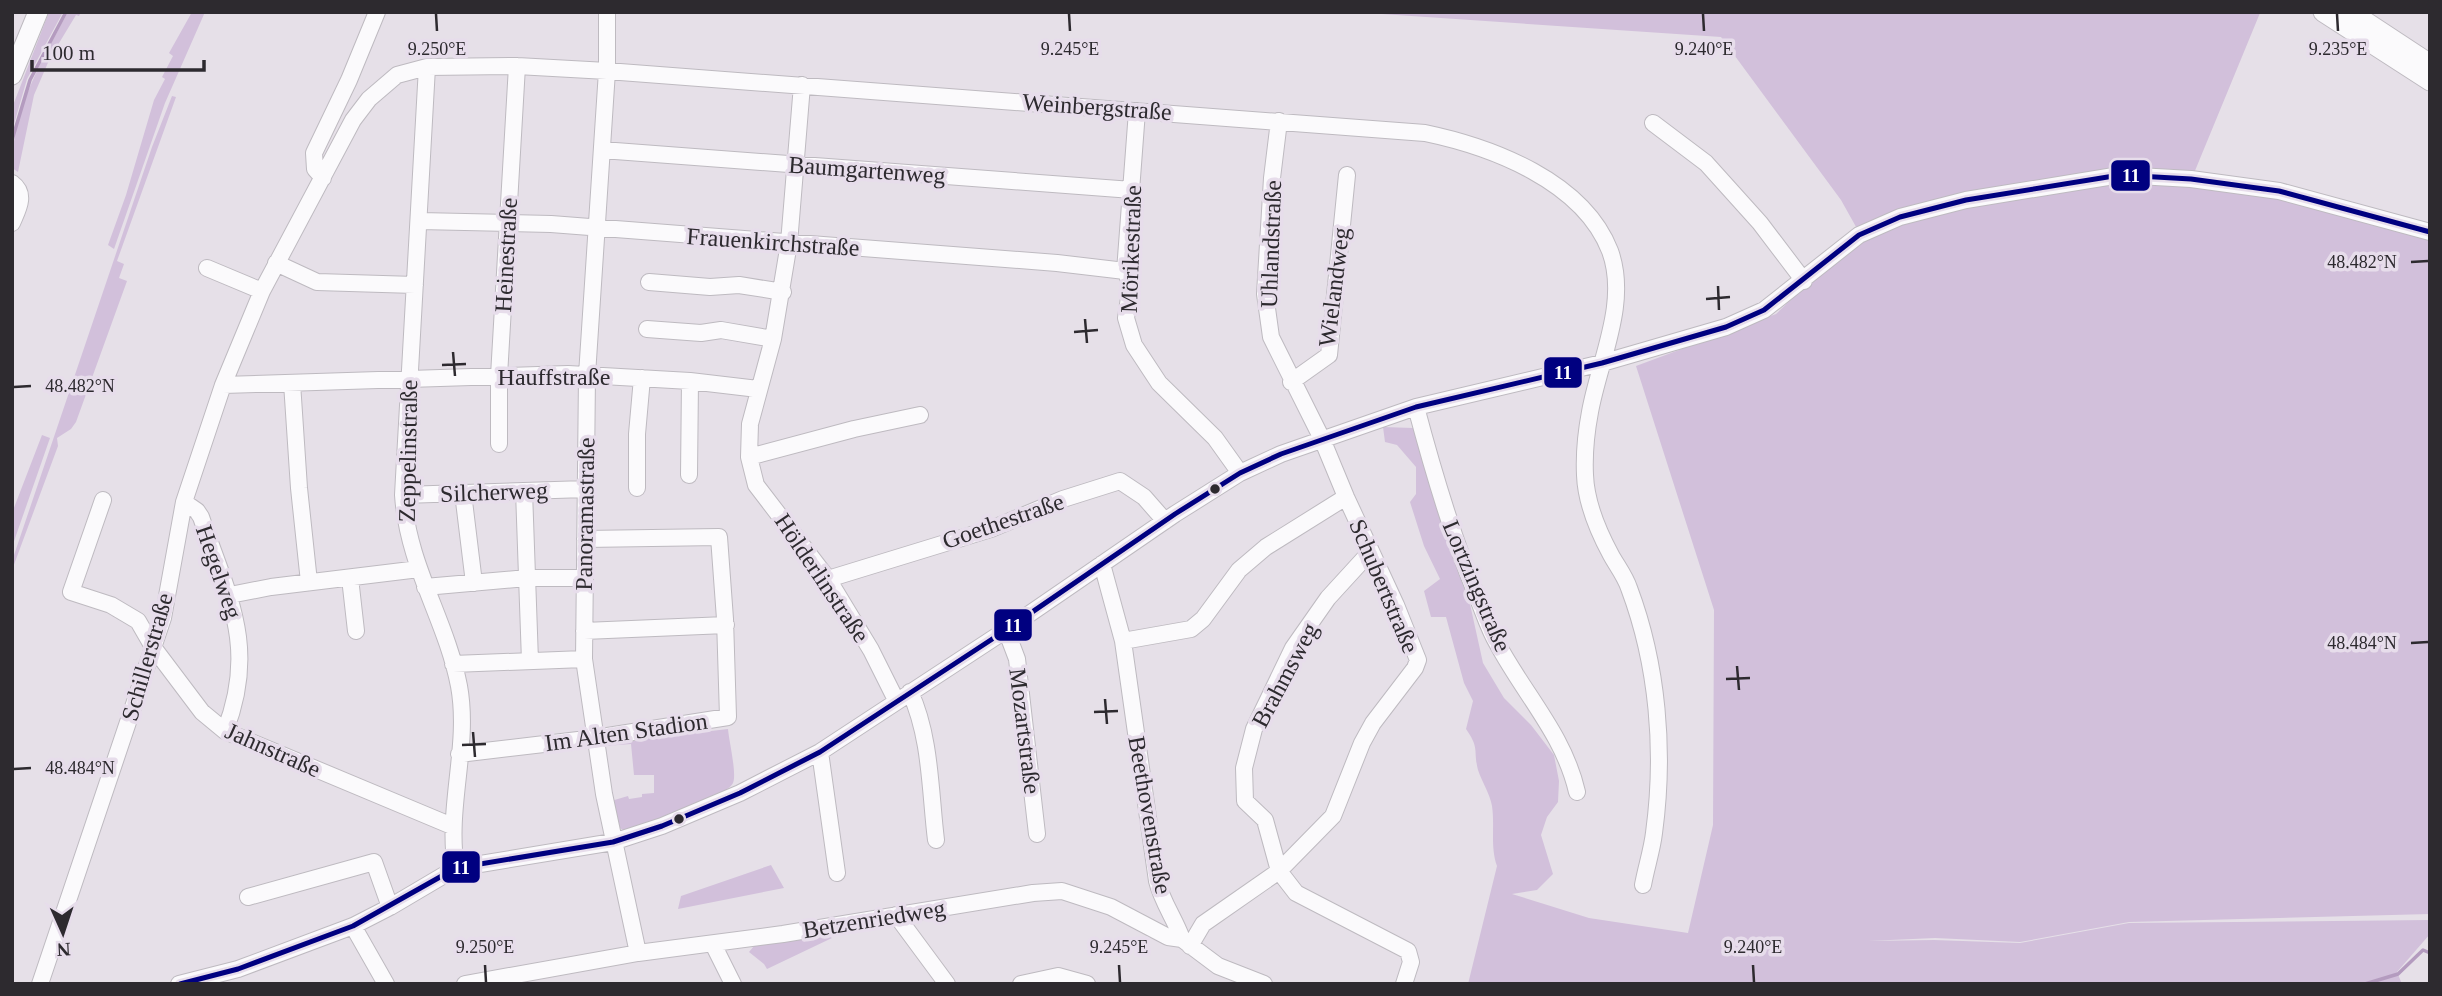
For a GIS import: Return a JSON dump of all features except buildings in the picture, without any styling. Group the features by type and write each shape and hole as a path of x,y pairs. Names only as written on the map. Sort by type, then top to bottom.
{"main road":[{"path":"13,69 38,12"},
{"path":"2323,12 2430,81"},
{"path":"2351,12 2430,64"}],"street":[{"path":"323,177 315,169 314,153 350,79 377,12"},
{"name":"Panoramastraße","path":"607,12 607,71 587,375 584,659 594,738 613,842 638,953"},
{"name":"Weinbergstraße","path":"427,67 517,66 607,71 1425,133 1460,141 1499,155 1538,175 1571,198 1594,222 1610,252 1616,283 1613,314 1590,411 1584,451 1585,479 1591,510 1609,552 1628,584 1640,620 1656,701 1659,775 1654,834 1643,885"},
{"name":"Heinestraße","path":"499,444 499,376 517,66"},
{"name":"Schillerstraße","path":"40,984 163,618 184,502 223,385 262,291 353,120 369,99 397,75 427,67"},
{"name":"Zeppelinstraße","path":"427,67 403,495 407,532 453,664 461,709 452,826 456,868"},
{"name":"Hölderlinstraße","path":"802,85 783,292 748,432 749,457 755,485 828,579 871,650 903,696 920,713 936,840"},
{"name":"Mörikestraße","path":"1137,111 1125,271 1131,284 1126,318 1134,345 1159,383 1215,438 1240,473"},
{"name":"Uhlandstraße","path":"1279,121 1272,178 1265,294 1271,337 1291,382 1322,439"},
{"path":"1653,123 1706,163 1760,223 1804,281"},
{"name":"Baumgartenweg","path":"602,150 1132,190"},
{"name":"Wielandweg","path":"1291,382 1329,355 1347,175"},
{"path":"179,984 238,968 353,926 456,868 613,842 710,806 820,752 1240,473 1281,454 1416,407 1602,363 1726,327 1764,310 1859,235 1900,216 1966,201 2120,176 2191,179 2279,191 2430,232"},
{"path":"12,183 19,188 21,197 12,223"},
{"name":"Frauenkirchstraße","path":"420,221 507,222 596,228 1057,263 1125,271"},
{"path":"276,263 317,282 415,285"},
{"path":"207,268 262,291"},
{"path":"649,282 710,287 739,285 783,292"},
{"path":"647,329 701,333 731,331 773,340"},
{"name":"Hauffstraße","path":"223,385 587,375 690,381 758,389"},
{"path":"637,488 642,378"},
{"path":"689,475 690,381"},
{"path":"292,383 309,582"},
{"name":"Lortzingstraße","path":"1416,407 1454,536 1496,643 1551,726 1577,792"},
{"path":"749,457 854,429 920,415"},
{"name":"Schubertstraße","path":"1186,943 1203,924 1279,871 1333,816 1367,733 1418,660 1322,439"},
{"name":"Goethestraße","path":"828,579 991,529 1063,499 1120,481 1144,497 1165,522"},
{"name":"Silcherweg","path":"403,495 586,489"},
{"path":"524,491 530,661"},
{"path":"463,493 474,583"},
{"path":"1123,641 1191,629 1203,619 1239,570 1248,562 1266,547 1346,497"},
{"name":"Jahnstraße","path":"103,500 71,592 111,605 138,621 153,646 202,712 225,731 452,826"},
{"name":"Hegelweg","path":"184,502 201,517 230,595 237,622 240,681 225,731"},
{"name":"Im Alten Stadion","path":"459,754 729,718 726,625 719,537 585,539"},
{"name":"Brahmsweg","path":"1371,551 1328,598 1293,648 1254,729 1244,768 1245,801 1265,820 1279,871 1296,893 1408,951 1411,962 1404,984"},
{"name":"Beethovenstraße","path":"1102,564 1123,641 1157,881 1161,897 1186,943"},
{"path":"230,595 309,582 419,569"},
{"path":"350,578 356,631"},
{"path":"425,587 527,578 584,578"},
{"path":"584,631 726,625"},
{"name":"Mozartstraße","path":"1006,630 1017,659 1037,834"},
{"path":"453,664 584,659"},
{"path":"820,752 837,873"},
{"path":"248,897 374,862 390,907"},
{"name":"Betzenriedweg","path":"465,984 638,953 713,944 1032,893 1062,891 1111,907 1168,937 1186,943 1218,966 1264,984"},
{"path":"896,915 947,984"},
{"path":"353,926 386,984"},
{"path":"713,944 733,984"},
{"path":"1216,984 1218,966"},
{"path":"1021,984 1058,976 1087,984"}],"shaded area":[{"path":"49,12 63,12 27,79 12,131 12,108"},
{"path":"68,12 81,12 79,16 76,15 50,58 34,95 18,172 12,168 13,147 23,106 38,68"},
{"path":"192,12 205,12 165,103 114,249 108,245 154,100 173,56 169,53"},
{"path":"1352,12 2260,13 2192,178 2120,174 1901,218 2119,177 2277,192 2430,234 2430,914 2129,922 2020,942 1935,938 1868,941 2020,943 2129,923 2430,920 2430,934 2397,972 2402,984 1468,984 1497,866 1492,806 1478,770 1475,745 1466,729 1473,701 1464,683 1446,617 1431,617 1424,591 1440,579 1424,546 1410,502 1416,494 1416,467 1397,445 1385,442 1383,427 1413,428 1424,449 1468,595 1483,663 1504,698 1531,725 1554,755 1559,781 1558,802 1547,817 1541,835 1553,874 1537,890 1512,894 1589,918 1688,933 1713,825 1714,610 1636,366 1776,314 1860,234 1841,200 1721,37"},
{"path":"172,96 176,97 117,261 124,264 119,278 127,281 76,422 71,429 57,438 58,446 12,570 12,561 152,147"},
{"path":"42,435 50,438 12,547 12,513"},
{"path":"728,729 734,779 728,789 628,831 616,824 611,801 654,793 654,775 634,775 631,744 605,746 607,743"},
{"path":"771,865 784,888 678,909 681,896"},
{"path":"828,936 832,938 767,969 749,952 754,946"}],"waterway":[{"path":"12,140 30,80 66,12"},
{"path":"2365,984 2398,974 2423,950 2430,953"}],"transit line":[{"name":"11","path":"180,984 238,969 353,926 456,868 613,842 662,826 740,793 820,752 1240,473 1281,454 1416,407 1602,363 1726,327 1764,310 1859,235 1900,217 1966,200 2120,175 2191,179 2279,191 2430,232"}]}
